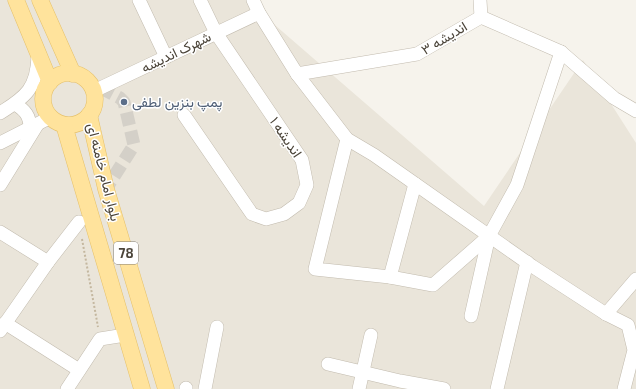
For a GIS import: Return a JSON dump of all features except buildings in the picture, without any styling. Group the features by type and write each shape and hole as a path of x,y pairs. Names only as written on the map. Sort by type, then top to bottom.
{"main road":[{"path":"16,0 39,51 50,82 61,75 73,74 84,78 94,91"},
{"path":"40,0 73,74"},
{"name":"78","path":"50,82 44,93 43,102 45,110 58,121"},
{"name":"78","path":"89,115 94,106 94,91"},
{"path":"58,121 78,123 89,115"},
{"name":"بلوار امام خامنه ای","path":"89,115 106,188 166,389"},
{"name":"بلوار امام خامنه ای","path":"58,121 142,389"}],"street":[{"path":"139,0 166,57"},
{"name":"اندیشه ۱","path":"184,115 252,214 266,219 284,214 299,203 308,185 302,160 216,33 200,0"},
{"path":"253,0 259,13 297,74 347,139 415,184 527,262 606,314 628,325 634,350 624,389"},
{"path":"480,0 481,16"},
{"name":"شهرک اندیشه","path":"94,91 259,13"},
{"name":"اندیشه ۳","path":"297,74 417,54 481,16 561,52 614,98 636,110"},
{"path":"0,113 15,104 33,86 38,74 39,51"},
{"path":"470,316 489,236 517,185 561,52"},
{"path":"15,104 26,112 33,126"},
{"path":"0,143 33,126 58,121"},
{"path":"0,185 33,126"},
{"path":"347,139 314,269 390,277 434,285 489,236"},
{"path":"390,277 415,184"},
{"path":"79,222 48,262 2,327 80,370"},
{"path":"0,232 48,262"},
{"path":"496,389 527,262"},
{"path":"606,314 636,279"},
{"path":"205,389 217,327"},
{"path":"67,389 100,339 125,335"},
{"path":"359,389 371,335"},
{"path":"328,364 363,372 399,385 444,389"}],"path":[{"path":"79,222 100,339"}],"shaded area":[{"path":"0,0 255,0 261,13 484,206 583,60 636,143 636,389 0,389"}],"tunnel":[{"path":"101,88 120,98 124,102 134,145 106,189"}],"place":[{"name":"پمپ بنزین لطفی","path":"124,102"}]}
